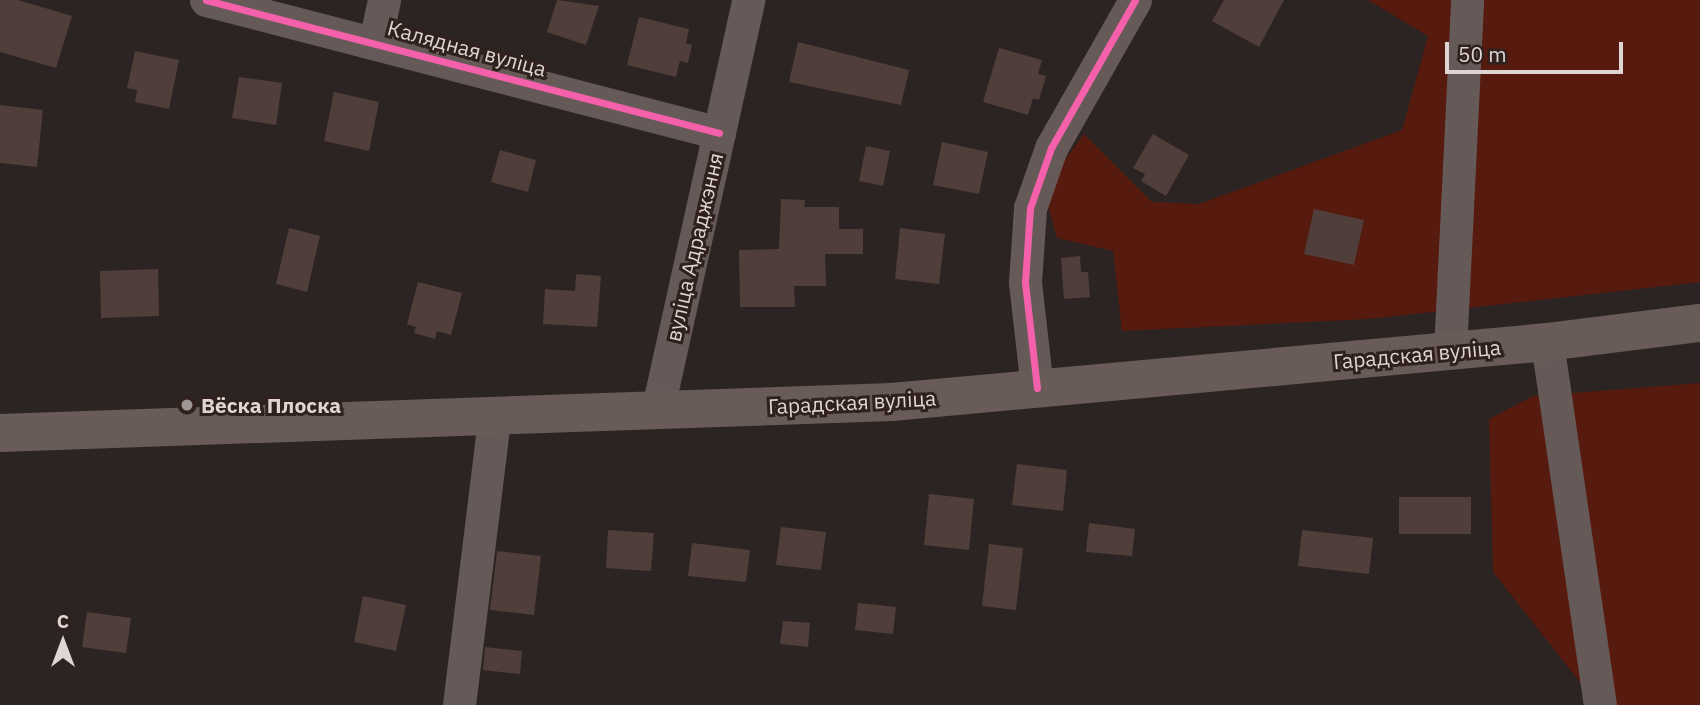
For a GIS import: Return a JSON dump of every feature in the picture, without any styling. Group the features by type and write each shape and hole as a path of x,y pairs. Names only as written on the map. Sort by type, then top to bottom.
{"main road":[{"name":"Гарадская вуліца","path":"0,433 494,418 892,402 1547,342 1700,323"}],"street":[{"name":"Калядная вуліца","path":"206,0 719,133"},
{"path":"375,42 384,0"},
{"name":"вуліца Адраджэння","path":"657,412 748,0"},
{"path":"1037,388 1025,282 1030,208 1051,148 1135,0"},
{"path":"1450,351 1467,0"},
{"path":"1547,342 1600,705"},
{"path":"459,705 494,418"}],"shaded area":[{"path":"1368,0 1700,0 1700,282 1369,319 1122,331 1113,251 1057,238 1043,189 1084,134 1152,202 1199,204 1402,130 1428,36"},
{"path":"1700,383 1700,705 1598,705 1493,572 1489,419 1533,396"}],"building":[{"path":"0,0 18,0 72,16 56,68 0,52"},
{"path":"557,0 599,6 586,45 547,32"},
{"path":"1224,0 1284,0 1259,47 1212,21"},
{"path":"639,17 689,29 686,43 692,45 688,63 680,61 676,77 627,65"},
{"path":"798,42 909,70 901,105 789,82"},
{"path":"999,48 1042,60 1038,74 1046,76 1039,100 1033,98 1028,115 983,102"},
{"path":"135,51 179,60 169,109 135,102 137,90 127,88"},
{"path":"239,77 282,83 276,125 232,118"},
{"path":"334,92 379,102 369,151 324,141"},
{"path":"0,105 43,110 37,167 0,163"},
{"path":"1153,134 1189,155 1166,196 1141,181 1145,174 1133,168"},
{"path":"942,142 988,152 979,194 933,185"},
{"path":"866,146 890,151 883,186 859,181"},
{"path":"500,150 536,160 528,192 491,182"},
{"path":"781,199 805,200 804,207 839,207 839,229 863,229 863,254 825,254 826,286 794,286 795,307 740,307 739,250 779,249"},
{"path":"1314,209 1364,220 1354,265 1304,254"},
{"path":"289,228 320,236 307,292 276,284"},
{"path":"900,228 945,234 939,284 895,279"},
{"path":"1080,256 1081,272 1088,272 1090,297 1064,299 1061,258"},
{"path":"158,269 159,316 101,318 100,271"},
{"path":"576,274 601,276 597,327 543,324 545,289 575,291"},
{"path":"418,282 462,293 451,335 437,331 435,339 414,333 416,327 407,324"},
{"path":"1017,464 1067,470 1063,511 1012,505"},
{"path":"929,494 974,499 969,550 924,545"},
{"path":"1399,497 1471,497 1471,534 1399,534"},
{"path":"1089,523 1135,529 1132,556 1086,552"},
{"path":"781,527 826,532 821,570 776,565"},
{"path":"608,530 654,533 651,571 606,568"},
{"path":"1302,530 1373,538 1369,574 1298,566"},
{"path":"692,543 750,550 746,582 688,576"},
{"path":"989,544 1023,548 1016,610 982,606"},
{"path":"497,551 541,556 534,615 490,610"},
{"path":"363,596 406,605 396,651 354,642"},
{"path":"858,603 896,607 893,634 855,630"},
{"path":"87,612 131,618 126,653 82,647"},
{"path":"783,621 810,623 808,647 780,644"},
{"path":"485,647 522,651 520,674 483,670"}],"cycle path":[{"path":"206,0 719,133"},
{"path":"1037,388 1025,282 1030,208 1051,148 1135,0"}],"place":[{"name":"Вёска Плоска","path":"187,405"}]}
